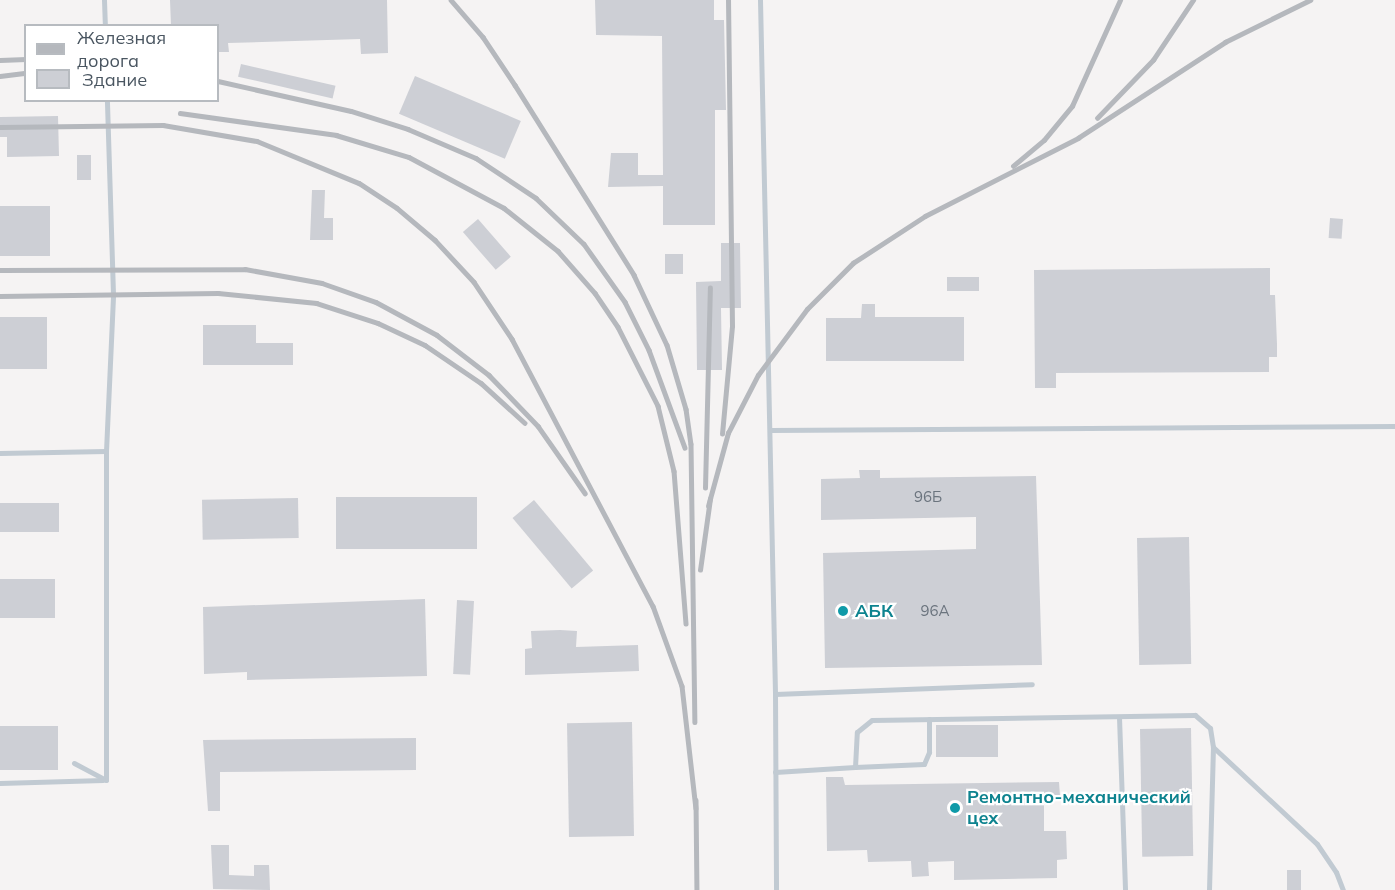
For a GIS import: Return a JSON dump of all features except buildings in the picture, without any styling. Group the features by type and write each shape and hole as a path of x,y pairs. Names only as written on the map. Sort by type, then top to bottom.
{"lane":[{"path":"104,0 105,24"},
{"path":"760,0 775,694 776,890"},
{"path":"106,780 106,451 112,294 107,102"},
{"path":"770,430 1395,426"},
{"path":"0,453 106,451"},
{"path":"775,694 1032,684"},
{"path":"855,767 856,737 863,724 872,720 1195,715 1210,728 1213,747 1209,890"},
{"path":"1119,717 1125,890"},
{"path":"775,772 924,764 929,752 929,719"},
{"path":"1213,747 1317,844 1336,872 1343,890"},
{"path":"74,763 106,780"},
{"path":"0,783 106,780"}],"railway":[{"path":"451,0 483,37 515,85 634,275 667,345 686,409 691,444 695,722"},
{"path":"722,434 732,326 728,0"},
{"path":"1013,166 1044,140 1072,106 1120,0"},
{"path":"1097,118 1153,60 1193,0"},
{"path":"708,506 728,433 758,375 807,309 853,263 925,216 1078,138 1225,42 1310,0"},
{"path":"0,60 24,59"},
{"path":"0,76 24,73"},
{"path":"219,81 351,111 408,129 476,158 536,198 584,244 625,302 649,350 685,448"},
{"path":"180,113 336,135 409,157 504,208 558,251 595,293 618,327 658,406 674,471 686,624"},
{"path":"0,127 163,125 257,141 359,183 397,208 435,240 474,282 512,339 653,606 682,686 696,808"},
{"path":"0,270 245,269 322,283 376,302 437,335 489,375 538,426 585,493"},
{"path":"705,488 710,288"},
{"path":"0,296 218,293 316,303 378,323 425,345 481,383 525,423"},
{"path":"700,570 710,499"},
{"path":"696,800 697,890"}],"place":[{"name":"АБК","path":"843,611"},
{"name":"Ремонтно-механический цех","path":"955,808"}]}
